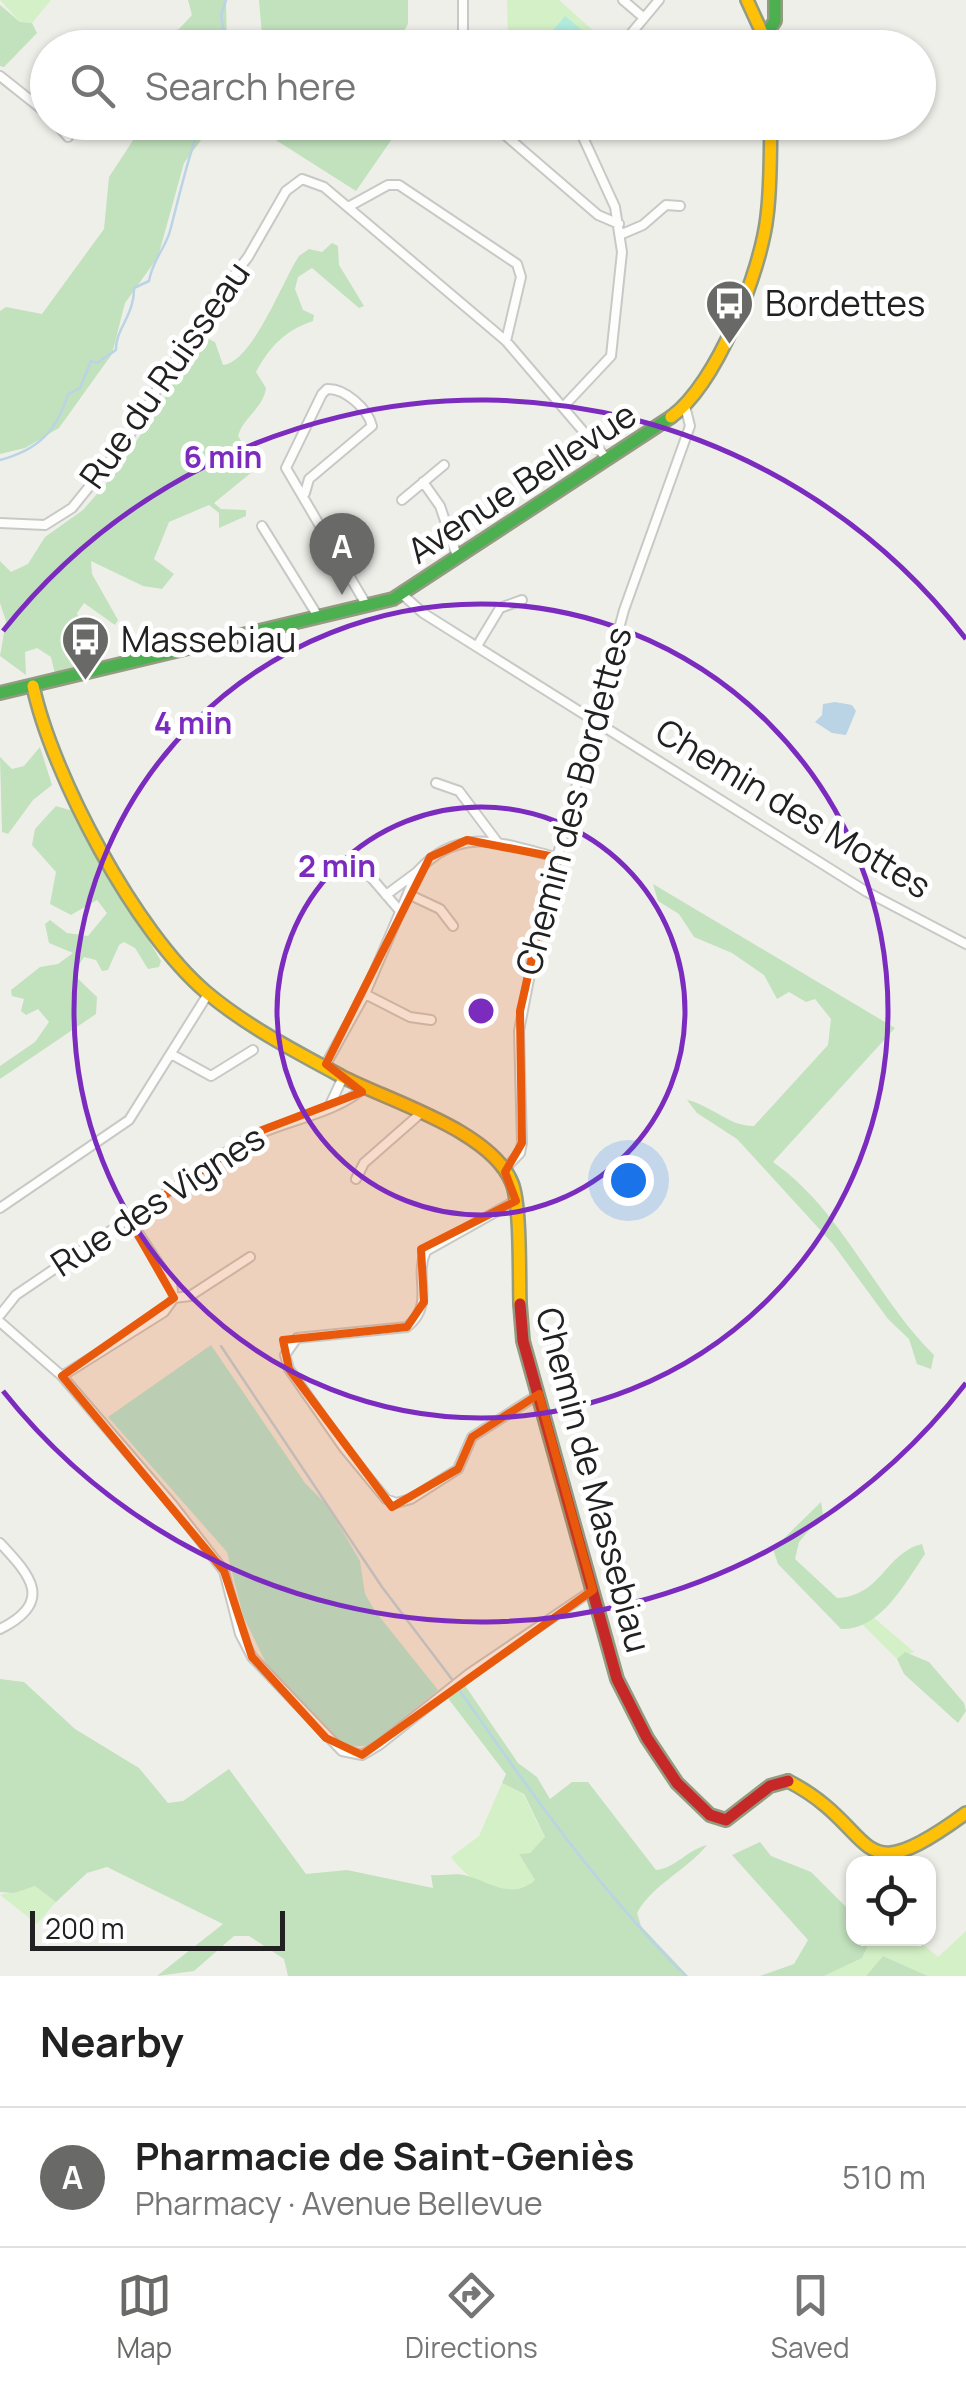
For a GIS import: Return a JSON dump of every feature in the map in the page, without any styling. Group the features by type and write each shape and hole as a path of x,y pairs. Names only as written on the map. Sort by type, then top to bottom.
{"street":[{"path":"463,0 463,30"},
{"path":"622,0 644,18"},
{"path":"634,30 659,0"},
{"path":"747,0 763,30"},
{"path":"766,30 775,2"},
{"path":"0,76 30,100"},
{"path":"511,140 598,215 619,224"},
{"path":"564,406 611,356 622,234 584,140"},
{"name":"Avenue Bellevue","path":"0,693 403,595 681,410 707,380 760,258 767,216 770,140"},
{"name":"Rue du Ruisseau","path":"0,523 45,525 72,508 126,441 198,322 248,257 286,190 302,179 324,187 348,207"},
{"path":"506,341 521,277 517,264 398,186 388,185 348,207 506,341 607,460"},
{"path":"622,234 643,226 672,202 680,206"},
{"path":"305,493 309,480 372,426 368,414 340,390 328,389 322,394 288,462 288,476 305,493 367,606"},
{"name":"Chemin des Bordettes","path":"504,1170 520,1153 522,1143 520,1011 555,857 629,594 687,435 690,416 681,410"},
{"path":"402,500 444,465"},
{"path":"423,482 440,506 458,556"},
{"path":"262,526 319,618"},
{"path":"403,595 423,614 568,702 595,709"},
{"path":"477,646 500,608 522,600"},
{"name":"Chemin de Massebiau","path":"34,686 48,750 159,945 208,994 343,1077 422,1113 486,1151 504,1170 516,1201 519,1320 617,1679 641,1731 688,1794 716,1819 734,1816 768,1786 788,1782 812,1795 874,1852 895,1858 920,1849 966,1813"},
{"name":"Chemin des Mottes","path":"568,702 867,892 966,944"},
{"path":"436,783 459,792 498,844"},
{"path":"386,895 430,858 466,840 555,857"},
{"path":"357,862 400,911"},
{"path":"326,1064 365,994 417,872"},
{"path":"408,894 440,909 453,926"},
{"path":"0,1208 129,1120 208,994"},
{"path":"365,994 410,1018 431,1020"},
{"path":"170,1054 211,1076 252,1050"},
{"path":"330,1106 343,1077"},
{"name":"Rue des Vignes","path":"0,1318 16,1295 260,1131 330,1106 365,1087"},
{"path":"356,1180 364,1163 422,1113"},
{"path":"516,1201 426,1250 422,1259 424,1302 407,1326 297,1338 286,1355 289,1369 344,1448 386,1499 396,1504 453,1473 462,1464 472,1436 539,1394"},
{"path":"62,1376 164,1312 174,1298 172,1284 128,1219"},
{"path":"174,1298 190,1296 250,1257"},
{"path":"0,1318 62,1376 224,1571 240,1634 252,1657 342,1751 362,1755 378,1745 470,1673 593,1590"},
{"path":"0,1542 31,1576 36,1590 32,1602 0,1629"}],"highlighted area":[{"path":"467,840 555,857 520,1011 522,1143 505,1172 516,1201 421,1249 424,1302 407,1327 283,1340 289,1369 392,1507 458,1469 472,1437 539,1394 593,1590 362,1755 326,1738 252,1657 224,1571 62,1376 174,1298 129,1219 260,1131 362,1092 326,1064 430,857"}],"green space":[{"path":"0,0 51,0 32,23 20,22"},
{"path":"188,0 226,0 227,30 176,30 192,15"},
{"path":"259,0 408,0 405,30 262,30"},
{"path":"507,0 559,0 592,30 508,30"},
{"path":"0,5 20,22 32,23 36,30 30,30 30,40 4,67 0,66"},
{"path":"133,140 201,140 184,163 158,257 125,303 112,354 59,428 25,448 0,454 0,311 6,307 42,314 104,229 109,177"},
{"path":"276,140 391,140 356,191"},
{"path":"332,243 338,246 339,265 364,306 359,308 312,268 298,277 295,289 303,310 314,315 313,321 280,340 256,372 266,388 238,436 252,458 252,472 214,503 221,509 246,510 246,516 219,528 219,513 209,505 169,522 154,559 174,574 162,589 143,586 91,561 92,574 118,620 115,625 84,603 77,613 82,631 79,650 87,660 84,665 55,674 51,657 37,648 25,652 26,675 0,656 6,621 0,603 0,561 11,572 28,564 45,537 83,510 117,471 204,337 215,342 223,365 234,361 256,336 299,256 309,249 322,252"},
{"path":"40,747 52,785 33,800 8,834 2,832 0,757 12,769 24,766"},
{"path":"56,806 73,811 161,961 159,967 148,969 135,948 124,942 108,970 102,971 96,960 84,957 73,974 97,997 96,1014 0,1079 0,1066 35,1042 49,1022 38,1009 26,1015 21,1011 24,999 12,996 11,990 40,967 58,964 73,953 49,943 45,924 50,920 67,933 88,936 107,913 97,900 71,915 50,904 56,872 32,845 35,829"},
{"path":"653,884 895,1028 773,1162 819,1204 839,1229 894,1307 934,1355 931,1369 917,1364 909,1339 888,1319 833,1244 737,1139 697,1113 687,1100 737,1123 754,1126 828,1045 831,1019 815,999 806,1002 789,992 777,999 764,975 732,953 694,937 679,914 658,901"},
{"path":"821,1502 823,1514 799,1542 795,1559 837,1598 864,1590 910,1549 922,1544 925,1554 890,1603 855,1628 841,1629 778,1564 773,1549"},
{"path":"872,1616 914,1652 897,1659 863,1625"},
{"path":"905,1652 929,1662 964,1703 966,1711 958,1723 904,1674 897,1659"},
{"path":"0,1679 24,1682 75,1729 139,1768 168,1803 183,1801 229,1769 306,1874 347,1870 433,1888 431,1875 461,1874 500,1888 517,1889 535,1880 519,1854 530,1853 545,1837 524,1794 502,1783 506,1774 447,1697 464,1684 518,1763 537,1777 550,1799 572,1782 588,1782 656,1870 707,1845 652,1894 637,1913 641,1926 688,1976 288,1976 284,1959 249,1936 234,1936 194,1971 157,1976 223,1924 107,1867 87,1873 56,1902 35,1886 14,1893 0,1892"},
{"path":"502,1783 523,1794 545,1838 530,1853 519,1854 535,1880 512,1890 478,1882 451,1857 479,1836"},
{"path":"760,1842 771,1856 811,1872 846,1907 846,1946 868,1946 862,1958 824,1976 760,1976 794,1964 808,1940 732,1855"},
{"path":"35,1886 56,1902 37,1924 0,1895"},
{"path":"966,1931 966,1976 928,1976 883,1956 866,1976 824,1976 862,1958 868,1946 925,1946 938,1957"},
{"path":"883,1956 928,1976 866,1976"}],"shaded area":[{"path":"565,16 582,30 553,30"},
{"path":"823,704 852,705 856,711 846,735 832,733 815,722 822,715"},
{"path":"211,1345 305,1483 328,1506 360,1561 365,1594 375,1611 438,1690 371,1745 342,1748 266,1663 243,1616 227,1552 108,1417"}],"waterway":[{"path":"224,30 221,15 226,0"},
{"path":"0,460 25,451 44,437 58,419 68,394 80,388 91,361 97,363 116,350 134,288 149,281 168,237 195,140"},
{"path":"221,1346 382,1587 454,1682"},
{"path":"458,1688 594,1874 686,1976"}],"traffic: fast":[{"path":"769,30 775,21 775,0"},
{"path":"0,693 393,599 671,417"}],"traffic: slow":[{"path":"747,0 761,30"},
{"path":"671,417 705,379 746,295 767,216 771,140"},
{"path":"33,686 58,763 100,850 152,932 179,966 206,992 254,1027 341,1076 461,1132 501,1164 512,1183 517,1207 520,1304"},
{"path":"788,1781 818,1800 869,1847 883,1853 902,1851 929,1838 966,1813"}],"traffic: jam":[{"path":"520,1304 523,1341 617,1679 647,1738 677,1783 710,1815 726,1820 770,1786 788,1781"}],"place":[{"name":"Bordettes","path":"730,346"},
{"name":"Pharmacie de Saint-Geniès","path":"342,595"},
{"name":"Massebiau","path":"86,682"}]}
